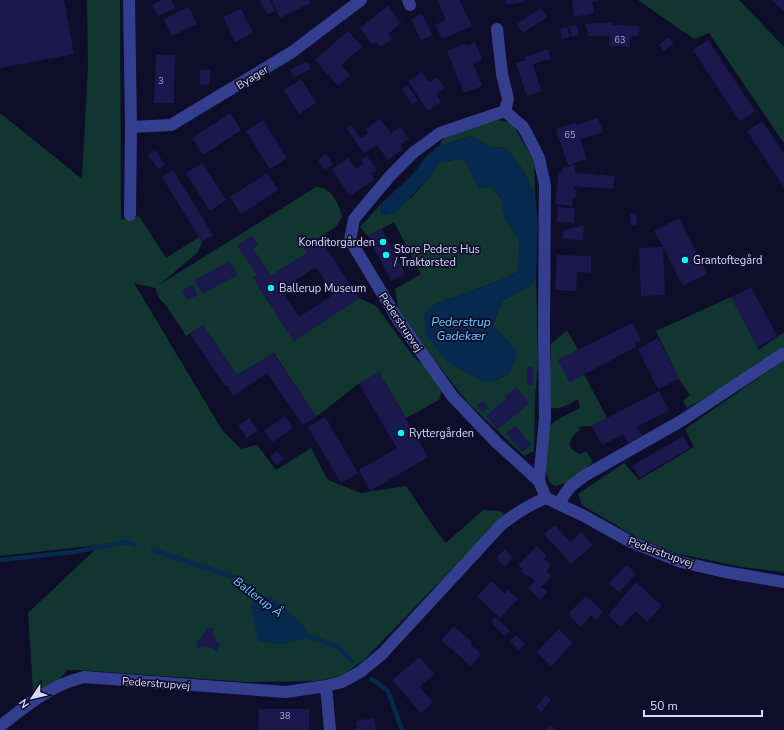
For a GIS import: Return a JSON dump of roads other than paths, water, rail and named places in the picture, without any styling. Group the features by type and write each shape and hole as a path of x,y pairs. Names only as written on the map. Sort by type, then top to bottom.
{"street":[{"path":"129,0 132,127 130,215"},
{"name":"Byager","path":"132,127 171,125 292,52 361,0"},
{"path":"497,29 502,74 508,99 505,110"},
{"name":"Pederstrupvej","path":"539,481 545,418 545,185 539,158 527,134 523,127 505,110 440,133 414,152 390,176 354,219 350,240 397,318 453,397 497,443 539,481 546,498 584,516 631,542 682,562 725,572 784,582"},
{"path":"558,504 570,487 584,476 681,421 784,353"},
{"name":"Pederstrupvej","path":"0,726 31,702 51,690 65,683 84,678 286,692 342,682 360,672 376,659 502,525 530,504 546,498"},
{"path":"326,686 330,730"}],"water":[{"name":"Pederstrup Gadekær","path":"471,136 491,147 505,148 522,168 535,194 538,224 536,276 529,286 502,301 493,325 517,351 515,362 507,375 497,380 483,382 447,362 425,334 424,314 433,305 496,282 518,272 520,242 505,219 502,200 491,186 479,188 467,164 462,158 438,163 431,175 395,213 382,216 381,204 414,173 427,155 439,146"},
{"path":"255,594 271,597 303,625 309,637 280,645 258,641 251,607"}],"waterway":[{"name":"Ballerup Å","path":"0,560 74,552 126,542 135,545"},
{"name":"Ballerup Å","path":"153,550 236,578 259,598"},
{"name":"Ballerup Å","path":"304,633 309,637 337,646 352,661"},
{"name":"Ballerup Å","path":"372,679 388,691 402,730"}],"place":[{"name":"Konditorgården","path":"383,242"},
{"name":"Store Peders Hus / Traktørsted","path":"386,255"},
{"name":"Grantoftegård","path":"685,260"},
{"name":"Ballerup Museum","path":"271,288"},
{"name":"Ryttergården","path":"401,433"}]}
